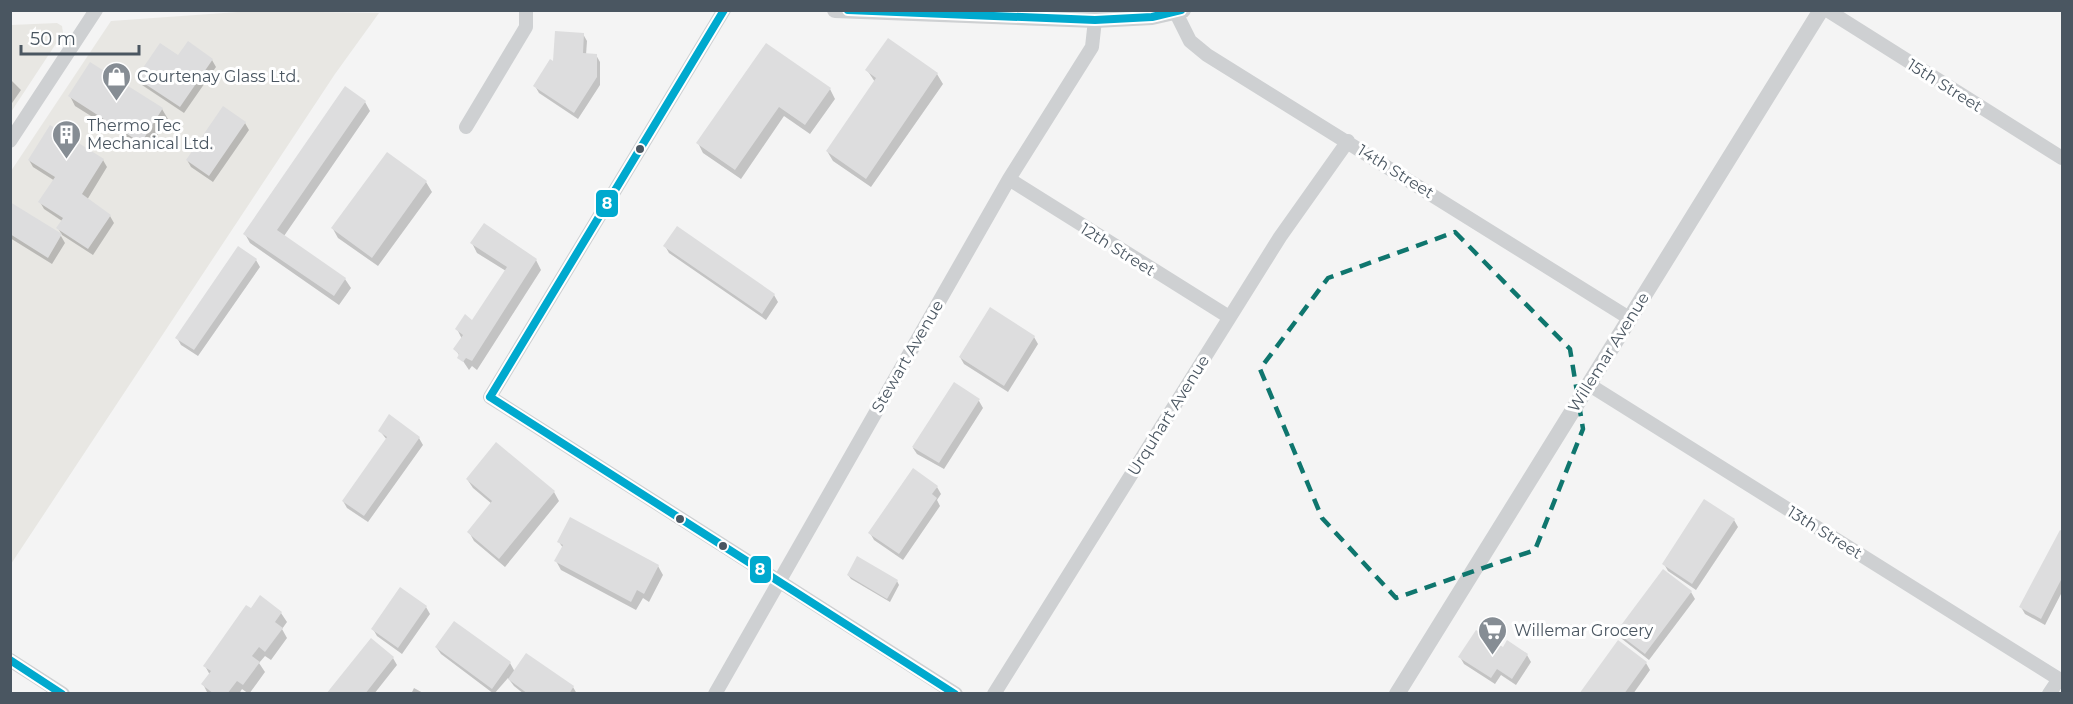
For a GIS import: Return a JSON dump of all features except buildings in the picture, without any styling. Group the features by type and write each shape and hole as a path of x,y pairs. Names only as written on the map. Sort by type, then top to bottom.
{"street":[{"path":"10,141 96,10"},
{"path":"466,127 526,27 526,10"},
{"path":"724,10 490,397 956,693"},
{"path":"835,10 1095,20 1152,17 1179,12"},
{"name":"Willemar Avenue","path":"1397,693 1821,10"},
{"name":"15th Street","path":"1827,10 2062,158"},
{"name":"14th Street","path":"1179,12 1190,41 1207,55 1629,318"},
{"name":"Stewart Avenue","path":"715,693 1009,179 1092,47 1095,20"},
{"name":"Urquhart Avenue","path":"994,693 1280,237 1348,141"},
{"name":"12th Street","path":"1009,179 1229,317"},
{"name":"13th Street","path":"1588,384 2061,680"},
{"path":"10,660 63,693"},
{"path":"2049,693 2061,680"}],"highlighted area":[{"path":"1455,232 1570,349 1583,429 1535,550 1396,598 1322,518 1260,369 1328,278"}],"shaded area":[{"path":"252,11 379,13 335,74 11,564 11,171 111,21"},
{"path":"57,23 62,26 63,33 11,112 11,25"}],"transit line":[{"name":"8","path":"490,397 724,10"},
{"name":"8","path":"848,10 1095,20 1152,17 1181,10"},
{"name":"8","path":"490,397 955,694"},
{"name":"8","path":"10,660 62,694"}],"place":[{"name":"Courtenay Glass Ltd.","path":"116,102"},
{"name":"Thermo Tec Mechanical Ltd.","path":"66,160"},
{"name":"Willemar Grocery","path":"1493,656"}]}
